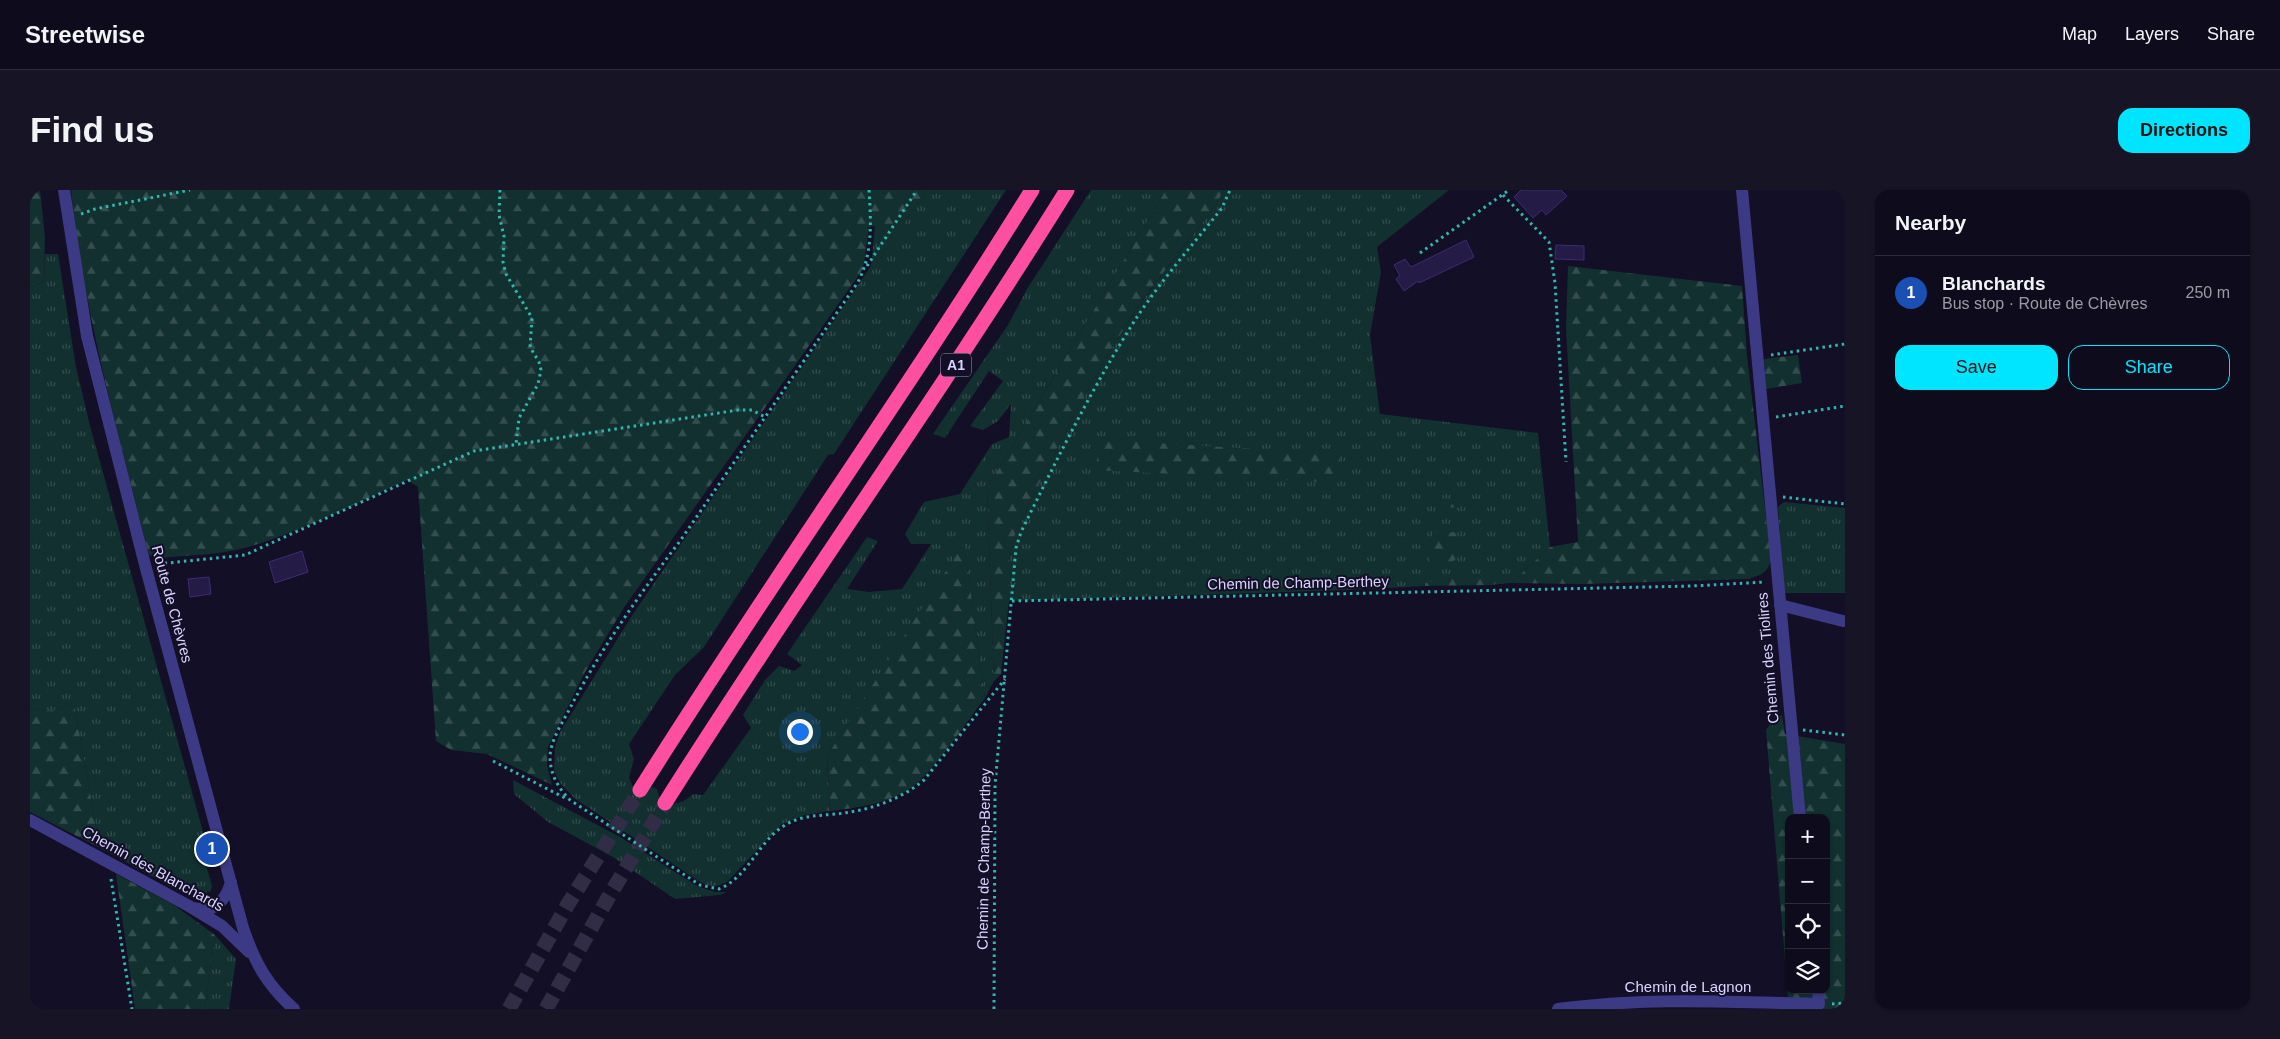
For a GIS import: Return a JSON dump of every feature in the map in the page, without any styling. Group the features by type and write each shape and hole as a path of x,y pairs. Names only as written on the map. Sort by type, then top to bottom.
{"highway":[{"name":"A1","path":"640,790 696,701 968,295 1032,190"},
{"name":"A1","path":"665,803 776,632 972,339 1067,190"}],"street":[{"name":"Route de Chèvres","path":"64,190 67,219 87,336 145,566 252,956 271,986 294,1009"},
{"name":"Chemin des Tiolires","path":"1742,190 1771,496 1790,728 1800,814"},
{"path":"1780,605 1843,621"},
{"name":"Chemin des Blanchards","path":"30,820 190,906 222,926 252,956"},
{"path":"190,906 202,910 212,909 225,897 231,880"},
{"name":"Chemin de Lagnon","path":"1558,1009 1588,1005 1647,1002 1819,1004 1818,994"}],"path":[{"path":"67,219 95,209 190,190"},
{"path":"500,190 499,215 504,236 503,262 506,274 532,318 530,347 539,362 541,370 538,384 519,418 516,444"},
{"path":"865,269 917,190"},
{"name":"Chemin de Champ-Berthey","path":"994,1009 995,785 1012,602 1014,560 1021,532 1069,435 1130,328 1148,301 1222,208 1230,190"},
{"path":"1420,253 1509,190"},
{"path":"1503,195 1549,242 1555,283 1566,462"},
{"path":"1758,357 1845,344"},
{"path":"1776,417 1845,406"},
{"path":"145,566 245,555 474,451 629,429 738,410 752,410 765,417"},
{"path":"1771,496 1845,504"},
{"name":"Chemin de Champ-Berthey","path":"1012,602 1692,586 1778,581"},
{"path":"1790,728 1845,735"},
{"path":"493,761 570,800"},
{"path":"108,861 132,1009"}],"green space":[{"path":"30,190 40,190 45,237 44,281 30,288"},
{"path":"71,190 928,190 893,239 875,226 869,227 864,264 861,272 625,606 585,672 548,747 547,765 552,785 487,754 451,750 436,741 418,487 407,480 309,525 248,547 227,552 160,558 157,555 149,556 93,329 84,283"},
{"path":"928,190 1006,190 834,454 828,455 704,647 675,675 629,744 634,759 629,778 634,789 645,791 652,787 657,789 661,802 675,804 686,800 693,794 703,795 751,728 743,715 765,680 779,666 794,671 802,665 787,654 867,537 878,541 847,589 869,592 902,589 931,544 911,544 905,534 924,502 960,494 992,444 1009,437 1011,404 998,421 983,430 970,426 1003,381 989,371 945,438 933,434 1008,325 1027,289 1091,190 1166,190 987,488 994,681 985,698 964,545 827,756 830,811 805,815 782,824 728,881 717,886 707,885 574,798 561,784 554,771 555,747 560,732 633,614 871,266 875,226 893,238"},
{"path":"1166,190 1224,190 1215,206 1143,299 1108,354 1069,424 1016,530 1009,560 1009,601 1001,674 994,681 987,488"},
{"path":"1224,190 1449,190 1377,247 1381,272 1370,335 1380,414 1538,433 1550,547 1511,583 1491,585 1496,577 1425,583 1425,586 1346,590 1009,601 1009,560 1016,530 1069,424 1108,354 1142,301 1215,206"},
{"path":"45,254 58,254 76,367 90,426 207,846 205,861 212,886 211,891 198,896 183,893 100,848 74,703 51,711 30,709 30,288 44,281"},
{"path":"1568,266 1742,286 1747,356 1771,559 1763,573 1748,579 1583,584 1511,583 1550,547 1578,542 1566,328"},
{"path":"1798,355 1802,383 1766,389 1764,359"},
{"path":"1106,440 1340,454 1341,483 1095,470 1098,454"},
{"path":"1461,500 1461,507 1442,508 1442,504"},
{"path":"1784,502 1845,508 1845,593 1784,593 1778,507"},
{"path":"1456,532 1460,547 1460,553 1457,558 1447,564 1431,564 1428,548 1434,533"},
{"path":"964,543 985,698 938,761 908,790 880,802 830,811 827,756"},
{"path":"1462,574 1497,577 1491,585 1425,586 1425,583"},
{"path":"74,703 100,848 30,812 30,709 51,711"},
{"path":"1782,715 1785,734 1845,744 1845,1009 1789,1009 1788,994 1830,994 1830,814 1785,814 1785,960 1766,730 1772,721"},
{"path":"513,780 620,837 697,886 715,892 727,892 720,895 675,899 613,857 548,822 514,794"},
{"path":"116,874 174,905 215,935 205,1009 135,1009"},
{"path":"215,935 236,959 229,1009 205,1009"}],"building":[{"path":"1521,190 1561,190 1567,196 1546,215 1542,210 1533,218 1514,197"},
{"path":"1466,240 1474,257 1419,283 1418,281 1404,291 1396,279 1400,276 1394,265 1405,259 1411,267"},
{"path":"1556,245 1584,246 1584,260 1555,259"},
{"path":"302,551 308,572 275,583 269,562"},
{"path":"209,577 211,594 190,597 188,579"}],"tunnel":[{"path":"509,1009 568,904 640,790"},
{"path":"546,1009 608,898 665,803"}],"place":[{"name":"Blanchards","path":"212,849"}]}
